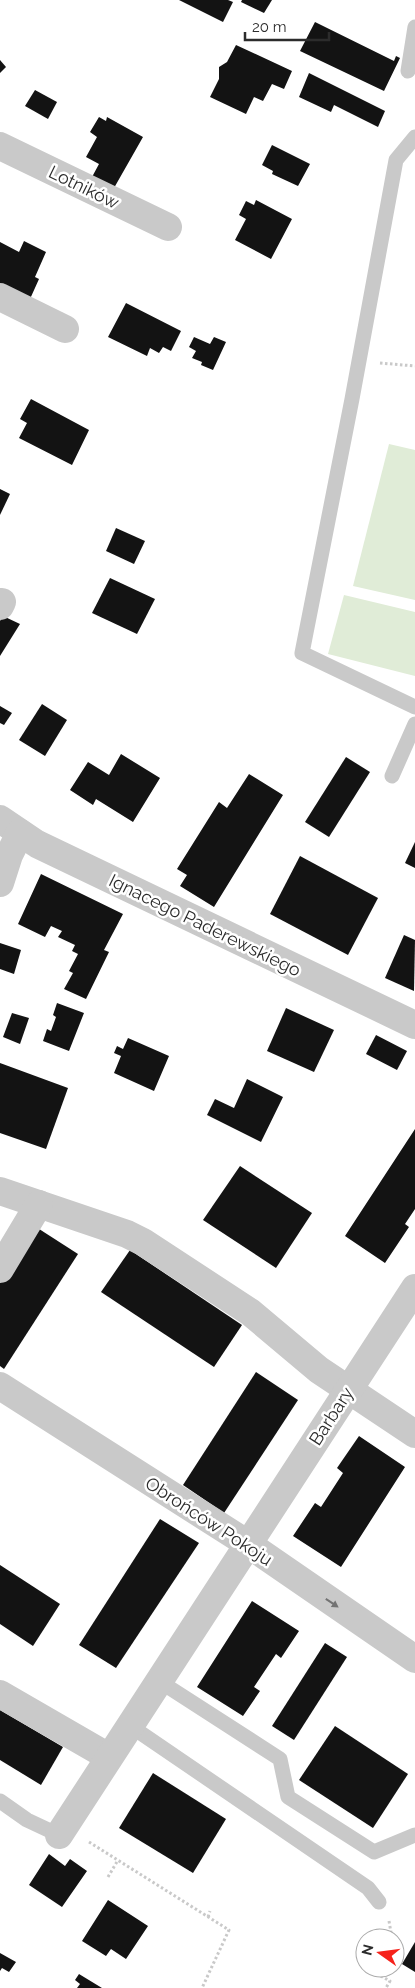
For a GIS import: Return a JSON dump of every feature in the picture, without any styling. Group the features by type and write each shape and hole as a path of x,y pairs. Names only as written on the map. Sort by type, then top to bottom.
{"street":[{"name":"Lotników","path":"0,146 168,228"},
{"path":"0,297 65,329"},
{"path":"0,883 9,854 10,826"},
{"name":"Ignacego Paderewskiego","path":"10,826 37,844 415,1025"},
{"path":"0,1191 143,1242 250,1312 319,1370 415,1434"},
{"path":"0,1269 39,1204"},
{"name":"Barbary","path":"62,1830 415,1288"},
{"name":"Obrońców Pokoju","path":"0,1386 248,1544 415,1659"},
{"path":"0,1694 108,1757"}],"lane":[{"path":"408,71 415,27"},
{"path":"415,137 396,160 302,653 415,708"},
{"path":"392,776 415,724"},
{"path":"159,1681 280,1759 288,1797 374,1852 415,1835"},
{"path":"129,1725 368,1888 379,1902"},
{"path":"0,1801 27,1820 62,1830"}],"path":[{"path":"359,362 415,366"},
{"path":"62,1830 118,1860 229,1930 202,1988"},
{"path":"108,1877 118,1860"},
{"path":"208,1917 210,1911"},
{"path":"384,1978 390,1981 386,1988"}],"green space":[{"path":"389,444 415,450 415,600 353,586"},
{"path":"344,595 415,612 415,676 328,654"}],"building":[{"path":"179,0 228,0 233,2 223,22"},
{"path":"242,0 272,0 264,13 241,2"},
{"path":"315,22 394,61 396,56 400,58 384,91 300,51"},
{"path":"236,45 292,71 284,89 272,84 263,101 254,97 246,114 210,97 219,79 219,67 227,62"},
{"path":"0,60 6,67 0,73"},
{"path":"309,73 385,111 378,127 334,105 331,112 299,97"},
{"path":"35,90 57,102 48,119 25,106"},
{"path":"99,117 106,121 107,117 143,137 114,188 92,177 99,164 86,157 97,137 90,132"},
{"path":"272,145 310,164 298,186 272,174 273,171 262,165"},
{"path":"256,200 292,219 271,259 235,240 246,219 239,215 246,201 254,205"},
{"path":"24,241 46,252 35,277 39,279 30,299 0,285 0,242 19,252"},
{"path":"126,303 181,331 171,351 163,347 159,353 150,348 147,356 108,337"},
{"path":"194,337 210,344 214,337 226,342 213,370 201,365 202,362 192,358 196,351 189,347"},
{"path":"31,399 89,430 72,465 19,438 27,423 20,419"},
{"path":"0,489 10,494 0,515"},
{"path":"116,528 145,541 134,564 106,551"},
{"path":"110,578 155,599 137,634 92,613"},
{"path":"3,616 20,624 0,656 0,621"},
{"path":"42,704 67,720 45,756 19,740"},
{"path":"0,706 12,713 4,725 0,723"},
{"path":"121,754 160,778 133,822 96,799 93,805 70,790 88,762 109,775"},
{"path":"346,757 370,772 329,837 305,822"},
{"path":"249,774 283,795 214,907 180,886 187,875 177,869 219,802 227,808"},
{"path":"415,842 415,868 405,863"},
{"path":"300,856 378,898 348,955 270,914"},
{"path":"41,874 123,914 104,950 109,952 86,999 64,989 73,973 69,971 78,954 72,951 75,945 58,937 62,931 51,926 45,937 18,924"},
{"path":"404,935 415,940 414,991 385,978"},
{"path":"0,943 21,950 14,974 0,969"},
{"path":"57,1003 84,1013 69,1051 43,1041 47,1029 51,1031 56,1017 53,1015"},
{"path":"286,1008 334,1030 314,1072 267,1051"},
{"path":"12,1013 29,1018 20,1044 3,1037"},
{"path":"376,1035 407,1051 397,1070 366,1054"},
{"path":"128,1038 169,1056 154,1091 114,1073 121,1056 114,1053 117,1046 123,1049"},
{"path":"0,1063 68,1088 46,1149 0,1133"},
{"path":"247,1079 283,1097 261,1142 207,1115 215,1099 234,1108"},
{"path":"415,1129 415,1209 405,1224 409,1227 385,1263 345,1236"},
{"path":"240,1166 312,1213 276,1268 203,1220"},
{"path":"36,1227 78,1254 4,1369 0,1366 0,1283"},
{"path":"130,1250 242,1325 214,1367 101,1292"},
{"path":"256,1372 298,1400 224,1513 183,1485"},
{"path":"359,1436 405,1467 341,1567 293,1536 315,1503 321,1507 343,1473 337,1468"},
{"path":"160,1519 199,1543 116,1668 79,1645"},
{"path":"0,1565 60,1604 33,1646 0,1624"},
{"path":"252,1601 299,1631 281,1658 276,1654 254,1687 260,1691 243,1716 197,1687"},
{"path":"325,1643 347,1657 294,1740 272,1726"},
{"path":"0,1710 63,1747 41,1785 0,1760"},
{"path":"335,1726 408,1774 373,1828 299,1780"},
{"path":"153,1773 226,1819 193,1873 119,1828"},
{"path":"49,1854 65,1866 70,1859 87,1871 62,1907 29,1885"},
{"path":"108,1900 148,1926 126,1959 111,1949 106,1956 82,1941"},
{"path":"415,1942 415,1972 405,1966 405,1959"},
{"path":"0,1953 16,1962 9,1972 2,1968 0,1971"},
{"path":"79,1974 102,1988 77,1988 80,1984 75,1980"}]}
